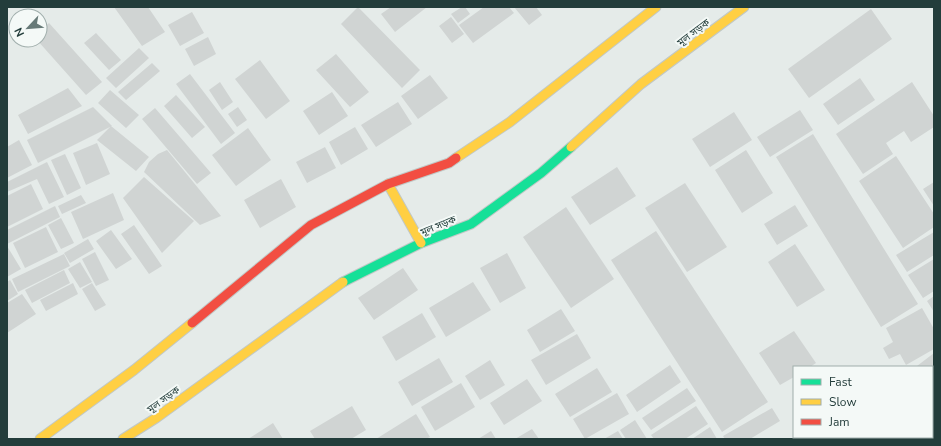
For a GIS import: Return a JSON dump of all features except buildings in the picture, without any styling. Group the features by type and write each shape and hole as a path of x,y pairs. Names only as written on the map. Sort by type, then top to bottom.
{"street":[{"path":"40,439 134,370 311,225 388,184 449,163 510,122 656,7"},
{"name":"মূল সড়ক","path":"123,439 162,413 342,282 420,243 471,224 528,182 642,84 744,7"},
{"path":"388,184 420,243"}],"traffic: fast":[{"path":"343,282 421,243 471,224 541,173 571,147"}],"traffic: slow":[{"path":"456,158 510,122 656,7"},
{"path":"571,147 641,84 744,7"},
{"path":"388,184 421,243"},
{"path":"123,439 156,418 343,282"},
{"path":"40,439 134,370 192,323"}],"traffic: jam":[{"path":"192,323 311,225 388,184 449,163 456,158"}]}
